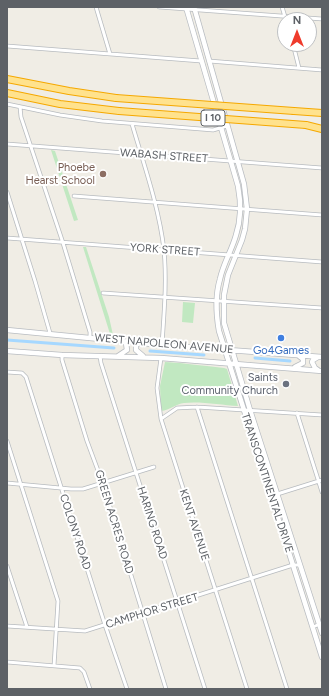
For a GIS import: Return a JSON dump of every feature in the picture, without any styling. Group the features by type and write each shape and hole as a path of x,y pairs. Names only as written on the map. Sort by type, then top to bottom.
{"highway":[{"name":"I 10","path":"7,78 69,91 116,98 322,112"},
{"name":"I 10","path":"7,92 60,104 119,111 322,127"}],"street":[{"path":"96,7 110,54"},
{"path":"159,7 194,8 277,17"},
{"name":"TRANSCONTINENTAL DRIVE","path":"186,8 238,186 240,209 236,235 219,280 216,301 216,315 219,331 322,657"},
{"name":"TRANSCONTINENTAL DRIVE","path":"194,8 238,162 245,190 247,210 242,240 228,275 223,302 224,323 250,410 314,608 321,624 322,633"},
{"path":"7,46 201,61"},
{"path":"294,52 299,68"},
{"path":"199,53 203,59 209,61 322,70"},
{"path":"7,104 60,116 132,124 213,130 227,126"},
{"path":"20,107 64,243 90,332 90,337"},
{"path":"132,124 154,202 164,250 165,297 162,344"},
{"name":"WABASH STREET","path":"7,144 322,168"},
{"path":"7,192 50,328 50,333"},
{"path":"74,196 322,215"},
{"name":"YORK STREET","path":"7,238 322,262"},
{"path":"103,292 223,302 322,308"},
{"name":"WEST NAPOLEON AVENUE","path":"7,330 321,357"},
{"path":"116,357 125,352 127,347 126,343 120,340"},
{"path":"141,342 136,346 136,350 145,358"},
{"name":"WEST NAPOLEON AVENUE","path":"7,351 62,355 161,358 321,370"},
{"name":"GREEN ACRES ROAD","path":"62,355 70,388 103,484 166,689"},
{"path":"292,368 303,363 303,359 298,355"},
{"name":"HARING ROAD","path":"100,356 205,689"},
{"path":"321,357 315,358 312,362 315,368 321,370"},
{"name":"KENT AVENUE","path":"161,358 157,388 161,419 247,689"},
{"name":"COLONY ROAD","path":"7,372 24,374 26,377 126,689"},
{"path":"197,407 287,689"},
{"path":"161,419 177,408 197,407 322,415"},
{"path":"297,413 320,481 322,492"},
{"path":"7,441 58,601 54,666"},
{"path":"7,483 83,489 154,467"},
{"path":"271,496 320,481"},
{"name":"CAMPHOR STREET","path":"7,626 86,631 293,565 300,565"},
{"path":"7,566 27,627"},
{"path":"307,610 314,608"},
{"path":"312,627 321,624"},
{"path":"7,662 80,668 84,672 90,689"}],"green space":[{"path":"51,150 55,151 78,220 74,221"},
{"path":"83,247 86,247 109,317 113,335 110,334"},
{"path":"183,302 195,303 193,323 182,322"},
{"path":"165,362 227,369 238,406 190,403 181,404 161,411 160,386"}],"waterway":[{"path":"7,340 114,348"},
{"path":"150,351 204,355"},
{"path":"255,358 290,361"}],"place":[{"name":"Phoebe Hearst School","path":"103,174"},
{"name":"Go4Games","path":"281,338"},
{"name":"Saints Community Church","path":"286,384"}]}
